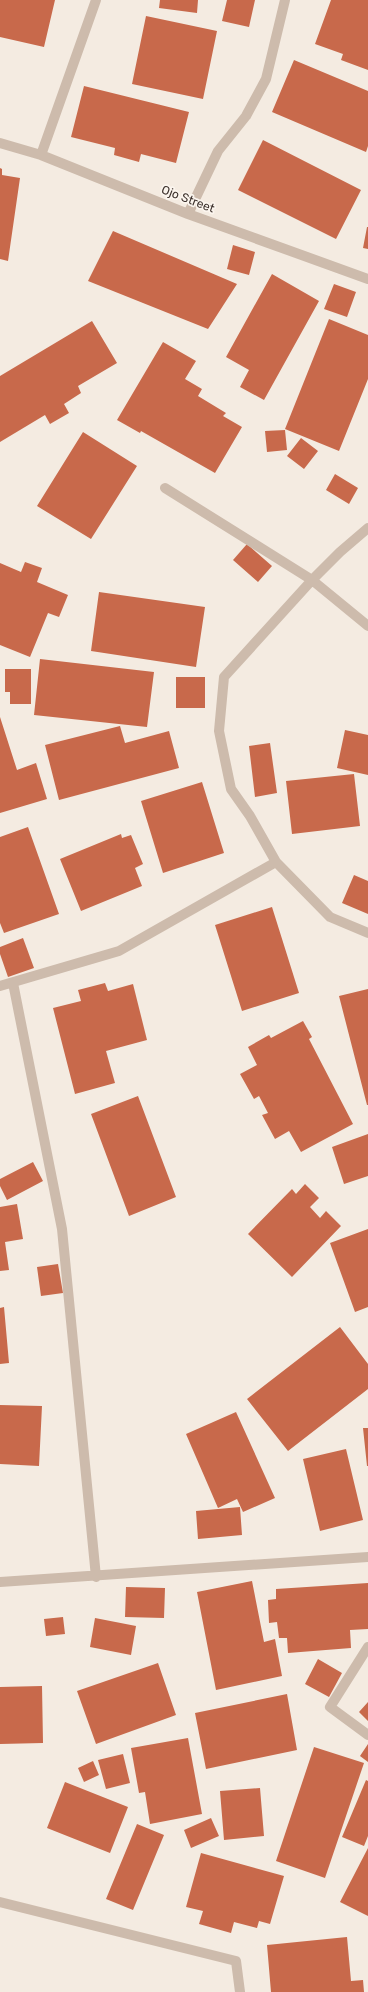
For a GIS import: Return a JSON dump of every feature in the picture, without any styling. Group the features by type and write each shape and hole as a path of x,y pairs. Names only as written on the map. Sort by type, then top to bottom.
{"street":[{"path":"41,155 96,0"},
{"path":"188,214 218,151 246,116 266,79 285,0"},
{"name":"Ojo Street","path":"0,143 41,155 188,214 368,279"},
{"path":"165,488 312,580 368,626"},
{"path":"368,528 340,552 312,580 224,677 219,731 231,789 250,816 276,862 330,917 368,933"},
{"path":"0,986 119,951 276,862"},
{"path":"13,983 62,1229 96,1577"},
{"path":"0,1582 96,1577 368,1557"},
{"path":"368,1647 330,1707 368,1735"},
{"path":"0,1902 236,1961 240,1992"}],"building":[{"path":"0,0 55,0 44,47 0,37"},
{"path":"160,0 198,0 197,13 159,8"},
{"path":"227,0 255,0 249,27 222,21"},
{"path":"331,0 368,0 368,70 341,60 343,54 315,44"},
{"path":"146,16 217,31 203,99 132,84"},
{"path":"294,60 368,91 368,146 366,152 272,112"},
{"path":"84,86 189,112 176,163 141,154 139,162 114,155 115,148 71,137"},
{"path":"263,140 361,190 336,239 238,190"},
{"path":"0,168 2,169 2,175 20,178 8,261 0,259"},
{"path":"368,227 368,249 363,248"},
{"path":"113,231 237,284 208,329 88,281"},
{"path":"233,245 255,252 249,275 227,269"},
{"path":"272,274 319,301 264,400 240,387 249,370 226,357"},
{"path":"334,284 356,292 347,317 324,309"},
{"path":"329,319 368,335 368,379 339,451 285,429"},
{"path":"92,321 117,363 78,386 81,393 64,404 69,413 50,424 45,415 0,442 0,376"},
{"path":"163,342 196,361 185,379 202,389 198,396 226,413 223,416 242,427 215,473 141,431 140,433 117,420"},
{"path":"285,430 287,450 267,452 265,431"},
{"path":"83,432 137,466 91,539 37,506"},
{"path":"301,438 318,451 304,469 287,456"},
{"path":"335,474 358,488 349,504 326,490"},
{"path":"247,544 272,566 258,582 233,560"},
{"path":"25,562 42,568 37,582 68,595 59,617 48,613 30,657 0,645 0,563 21,572"},
{"path":"99,592 205,607 196,667 91,651"},
{"path":"40,659 154,672 147,727 34,715"},
{"path":"5,669 31,669 31,704 10,704 10,692 5,692"},
{"path":"176,677 205,677 205,708 176,708"},
{"path":"0,717 17,770 36,763 47,799 0,813"},
{"path":"120,726 125,743 169,731 179,768 59,800 45,745"},
{"path":"345,730 368,735 368,775 337,768"},
{"path":"270,743 277,793 255,797 249,746"},
{"path":"354,774 360,826 292,834 286,781"},
{"path":"202,782 224,853 163,873 141,801"},
{"path":"28,827 59,914 4,933 0,923 0,837"},
{"path":"121,834 122,838 131,835 143,864 135,868 142,886 81,911 60,859"},
{"path":"354,875 368,881 368,914 342,903"},
{"path":"272,907 299,993 242,1011 215,925"},
{"path":"23,938 34,968 8,977 0,954 0,947"},
{"path":"105,983 108,991 133,984 147,1040 106,1051 115,1083 75,1094 53,1008 81,1001 78,990"},
{"path":"368,989 368,1105 367,1105 339,996"},
{"path":"303,1021 312,1037 309,1039 353,1124 301,1152 289,1131 275,1139 262,1115 268,1113 259,1096 254,1099 240,1074 257,1065 248,1047 269,1035 271,1038"},
{"path":"138,1096 176,1197 129,1216 91,1114"},
{"path":"368,1134 368,1176 344,1184 332,1147"},
{"path":"33,1162 43,1181 7,1200 0,1186 0,1179"},
{"path":"305,1184 319,1198 310,1207 320,1218 326,1211 341,1226 292,1277 248,1234 292,1189 296,1194"},
{"path":"17,1204 23,1239 5,1242 9,1270 0,1271 0,1207"},
{"path":"368,1229 368,1307 355,1312 330,1243"},
{"path":"58,1264 63,1293 41,1296 37,1267"},
{"path":"4,1307 9,1363 0,1364 0,1308"},
{"path":"340,1327 368,1364 368,1389 288,1451 247,1399"},
{"path":"0,1405 42,1406 39,1466 0,1464"},
{"path":"236,1412 275,1498 243,1512 237,1499 218,1508 186,1434"},
{"path":"363,1428 368,1428 368,1466 367,1466"},
{"path":"346,1449 363,1520 320,1531 303,1459"},
{"path":"240,1507 242,1535 198,1539 196,1511"},
{"path":"252,1581 264,1642 275,1639 282,1676 216,1690 197,1592"},
{"path":"368,1583 368,1629 350,1630 351,1648 288,1653 287,1638 279,1638 277,1622 269,1623 268,1600 276,1599 276,1589"},
{"path":"126,1587 165,1588 164,1618 125,1617"},
{"path":"63,1617 65,1634 46,1636 44,1619"},
{"path":"95,1618 136,1626 131,1655 90,1647"},
{"path":"318,1659 342,1673 329,1697 305,1684"},
{"path":"158,1663 176,1715 96,1744 77,1691"},
{"path":"42,1686 43,1743 0,1744 0,1687"},
{"path":"287,1694 297,1750 206,1769 195,1713"},
{"path":"368,1702 368,1721 359,1712"},
{"path":"188,1738 202,1814 150,1824 145,1792 139,1793 131,1748"},
{"path":"368,1744 368,1762 360,1756"},
{"path":"314,1747 364,1763 325,1878 276,1861"},
{"path":"123,1754 130,1783 106,1789 98,1760"},
{"path":"93,1761 99,1775 84,1782 78,1768"},
{"path":"366,1780 368,1781 368,1836 364,1846 342,1837"},
{"path":"65,1782 128,1807 110,1853 47,1828"},
{"path":"260,1788 264,1836 224,1840 220,1791"},
{"path":"211,1818 219,1836 191,1848 184,1830"},
{"path":"137,1824 164,1835 133,1910 106,1899"},
{"path":"368,1848 368,1916 340,1902"},
{"path":"201,1853 284,1876 270,1924 259,1921 257,1928 234,1922 231,1933 199,1924 203,1911 186,1907"},
{"path":"347,1937 351,1981 363,1980 364,1992 271,1992 267,1945"}]}
